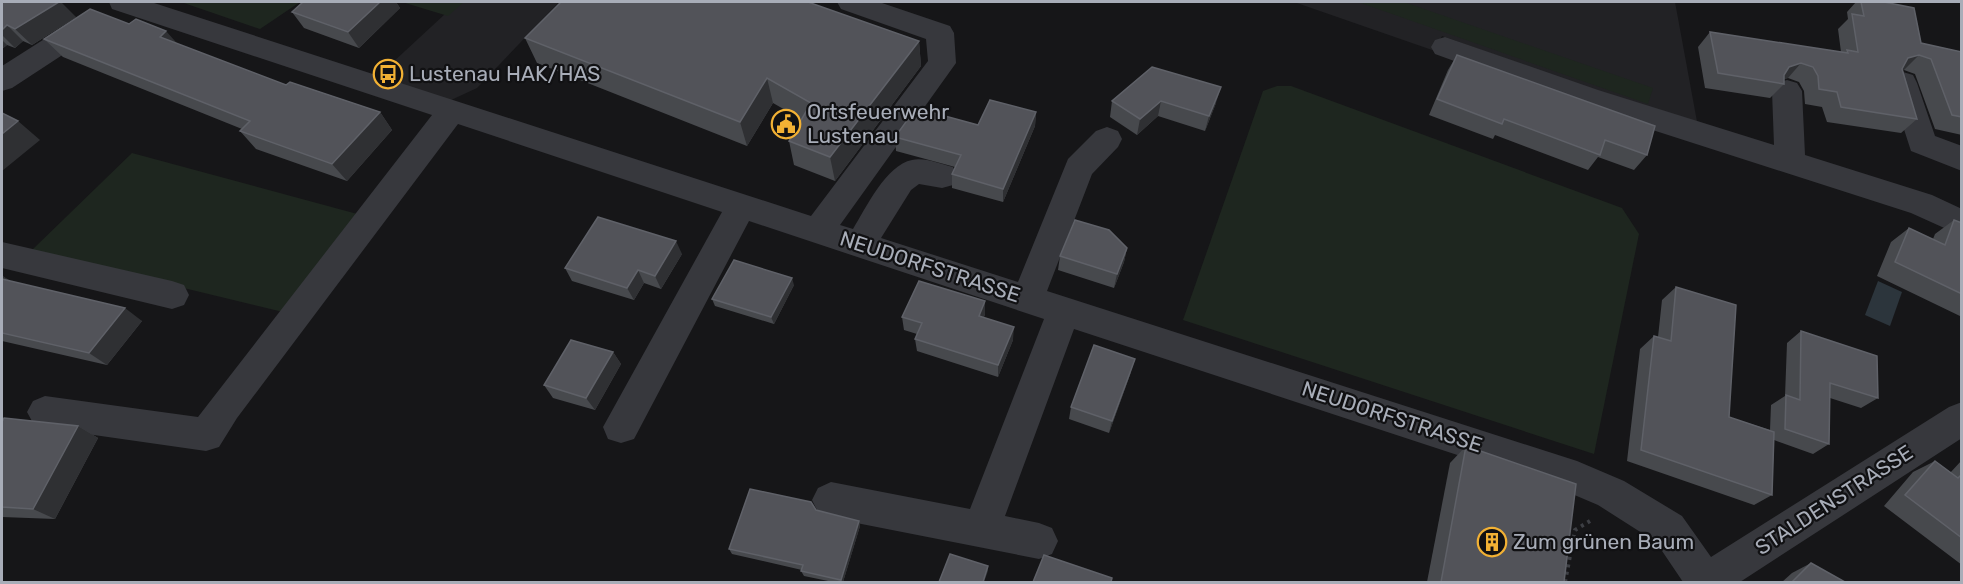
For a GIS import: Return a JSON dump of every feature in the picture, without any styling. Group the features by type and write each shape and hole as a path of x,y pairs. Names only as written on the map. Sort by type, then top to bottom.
{"street":[{"path":"2,80 122,2"},
{"name":"NEUDORFSTRASSE","path":"122,2 451,112 1564,473 1611,493 1669,529 1706,582"},
{"path":"818,231 942,63 940,33 851,2"},
{"path":"1445,47 1588,98 1921,204 1962,223"},
{"path":"1903,83 1922,143 1962,159"},
{"path":"1787,92 1790,161"},
{"path":"45,412 206,435 225,406 451,112"},
{"path":"1027,298 1079,168 1107,139"},
{"path":"860,245 900,181 914,171 942,176"},
{"path":"621,428 741,206"},
{"path":"2,255 172,295"},
{"path":"981,529 1064,311"},
{"name":"STALDENSTRASSE","path":"1706,582 1962,418"},
{"path":"831,500 1039,541"}],"path":[{"path":"1565,582 1575,530 1595,519"}],"shaded area":[{"path":"181,2 300,2 260,29"},
{"path":"402,2 464,2 448,16"},
{"path":"458,2 559,2 477,88 449,101 378,76"},
{"path":"1294,2 1675,2 1698,127 1442,36 1435,51"},
{"path":"1358,2 1404,2 1653,88 1648,104"},
{"path":"1277,86 1291,86 1622,208 1639,234 1594,454 1183,320 1263,91"},
{"path":"132,153 361,215 283,312 31,251"},
{"path":"1878,281 1902,292 1890,326 1865,315"}],"building":[{"path":"2,2 59,2 15,29 7,25 2,30"},
{"path":"303,2 380,2 348,32 292,12"},
{"name":"Ortsfeuerwehr Lustenau","path":"561,2 808,2 919,41 830,157 789,141 811,103 767,78 740,122 525,38"},
{"path":"1861,2 1884,2 1914,8 1921,43 1962,52 1962,117 1952,115 1931,59 1919,55 1908,58 1902,69 1917,119 1841,107 1837,92 1819,89 1818,76 1813,67 1801,63 1789,67 1784,75 1784,84 1718,73 1710,32 1848,53 1847,50 1858,52 1852,14 1864,16"},
{"path":"90,9 129,24 136,19 166,31 160,37 286,85 290,82 380,112 332,164 240,131 250,121 44,39"},
{"path":"1457,55 1655,126 1647,155 1605,140 1600,155 1504,119 1502,124 1437,99"},
{"path":"1152,67 1221,87 1209,116 1161,101 1140,119 1112,101"},
{"path":"990,100 1036,112 1003,189 952,174 961,155 895,137 916,108 978,125"},
{"path":"2,113 18,121 2,134"},
{"path":"598,217 676,241 655,276 638,270 627,288 565,268"},
{"path":"1075,220 1109,230 1127,248 1117,274 1060,256"},
{"path":"1954,220 1962,223 1962,294 1895,262 1909,228 1945,245"},
{"path":"734,260 792,278 771,317 712,299"},
{"path":"2,279 125,308 89,353 2,333"},
{"path":"919,281 985,301 979,316 1014,327 998,365 915,339 922,323 902,317"},
{"path":"1676,287 1736,305 1729,417 1774,432 1772,495 1641,450 1654,336 1671,341"},
{"path":"1801,331 1877,356 1878,398 1830,383 1829,444 1785,429 1786,395 1800,400"},
{"path":"571,340 613,352 586,398 544,385"},
{"path":"1094,345 1135,359 1112,421 1071,407"},
{"path":"4,418 78,426 33,509 2,507 2,422"},
{"name":"Zum grünen Baum","path":"1466,446 1576,484 1564,582 1441,582"},
{"path":"1935,461 1958,478 1962,474 1962,538 1905,495"},
{"path":"750,489 811,502 816,510 859,521 841,580 801,571 803,565 729,549"},
{"path":"950,554 988,566 983,582 939,582"},
{"path":"1044,555 1112,578 1111,582 1033,582"},
{"path":"1811,563 1845,582 1792,582"}],"place":[{"name":"Lustenau HAK/HAS","path":"388,74"},
{"name":"Ortsfeuerwehr Lustenau","path":"786,124"},
{"name":"Zum grünen Baum","path":"1492,542"}]}
